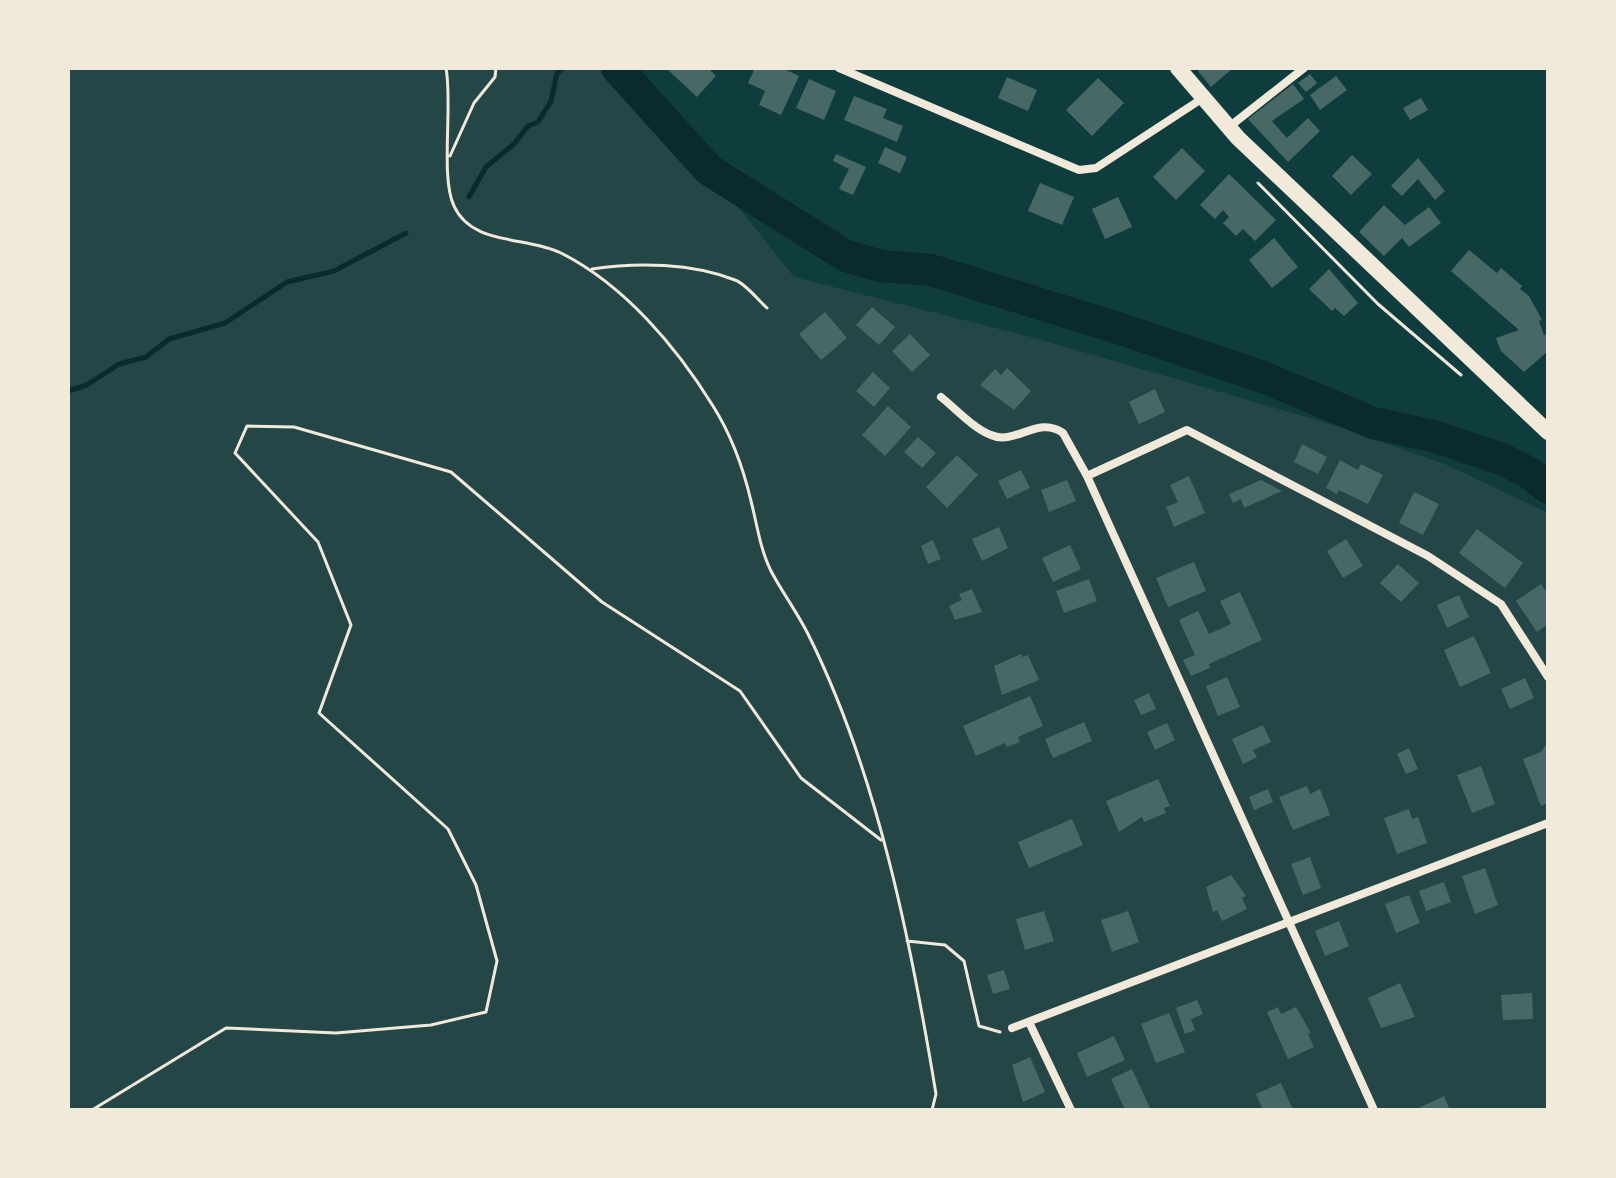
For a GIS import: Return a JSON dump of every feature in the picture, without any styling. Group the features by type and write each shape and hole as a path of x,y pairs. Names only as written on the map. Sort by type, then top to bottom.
{"main road":[{"path":"1178,68 1229,127 1548,432"}],"street":[{"path":"839,68 1079,170 1096,168 1203,98"},
{"path":"1229,127 1304,68"},
{"path":"941,397 994,436 1035,427 1057,429 1087,476 1374,1110"},
{"path":"1087,476 1187,430 1428,556 1501,604 1548,677"},
{"path":"1012,1028 1548,823"},
{"path":"1029,1022 1071,1110"}],"path":[{"path":"446,68 451,95 453,205 464,224 488,235 557,251 590,269 658,332 690,370 737,449 770,570 808,634 856,752 907,941 936,1094 932,1110"},
{"path":"450,157 474,103 495,77 496,68"},
{"path":"1257,181 1378,304 1461,376"},
{"path":"590,269 623,264 697,271 737,280 767,308"},
{"path":"92,1110 226,1028 336,1033 431,1025 486,1012 497,961 476,885 448,829 319,713 351,625 318,542 235,453 247,426 294,427 451,472 602,602 740,691 801,778 881,840"},
{"path":"907,941 945,945 964,961 979,1026 997,1033 1012,1028"}],"shaded area":[{"path":"68,68 628,68 794,277 1035,338 1337,426 1447,465 1548,513 1548,1110 68,1110"}],"building":[{"path":"666,68 708,68 716,76 697,97"},
{"path":"755,68 782,68 799,76 781,115 759,105 765,91 748,83"},
{"path":"1201,68 1233,68 1211,87 1198,71"},
{"path":"1310,74 1317,83 1306,92 1298,83"},
{"path":"1336,76 1347,90 1320,110 1310,95"},
{"path":"1007,77 1037,90 1028,111 998,98"},
{"path":"1098,78 1124,103 1092,136 1066,110"},
{"path":"809,79 836,91 824,120 796,108"},
{"path":"1293,84 1304,99 1272,121 1287,138 1308,118 1320,131 1288,162 1248,119"},
{"path":"854,96 887,109 883,118 903,126 897,142 844,120"},
{"path":"1421,98 1428,110 1410,120 1403,108"},
{"path":"885,147 907,157 900,173 878,163"},
{"path":"1182,148 1205,171 1176,200 1153,177"},
{"path":"836,154 866,167 853,195 839,189 849,169 833,161"},
{"path":"1352,155 1372,174 1351,195 1332,176"},
{"path":"1418,158 1445,191 1435,200 1418,179 1402,196 1391,186"},
{"path":"1229,174 1276,220 1255,241 1243,229 1236,236 1223,223 1229,217 1223,210 1215,219 1200,205"},
{"path":"1040,183 1074,197 1062,225 1028,211"},
{"path":"1118,197 1132,227 1105,239 1092,209"},
{"path":"1384,205 1405,225 1429,207 1441,223 1409,247 1402,238 1384,256 1359,232"},
{"path":"1274,238 1298,267 1272,288 1249,260"},
{"path":"1469,250 1497,273 1501,268 1522,286 1520,289 1529,296 1542,320 1539,321 1544,335 1548,334 1548,351 1524,372 1501,351 1496,338 1519,330 1451,271"},
{"path":"1329,269 1358,303 1344,316 1335,308 1332,311 1309,289"},
{"path":"872,307 895,327 879,345 856,325"},
{"path":"825,312 847,338 821,360 799,334"},
{"path":"910,334 930,355 912,372 892,351"},
{"path":"1007,368 1031,391 1014,410 980,385 995,369 1001,375"},
{"path":"873,372 890,388 874,407 856,391"},
{"path":"1155,389 1165,412 1139,424 1129,402"},
{"path":"888,406 911,427 885,456 862,435"},
{"path":"918,437 936,453 922,468 904,452"},
{"path":"1302,444 1327,457 1318,474 1294,462"},
{"path":"957,455 978,475 947,508 926,487"},
{"path":"1340,460 1358,470 1361,464 1383,475 1368,504 1339,490 1337,494 1326,488"},
{"path":"1021,470 1030,488 1007,499 998,481"},
{"path":"1189,476 1205,513 1174,527 1166,507 1178,502 1170,485"},
{"path":"1067,480 1076,501 1049,512 1041,490"},
{"path":"1261,480 1282,491 1244,508 1241,499 1233,503 1229,494"},
{"path":"1414,492 1439,504 1423,535 1399,523"},
{"path":"999,527 1008,548 982,561 972,539"},
{"path":"1477,529 1523,563 1505,588 1459,553"},
{"path":"1346,539 1363,566 1343,578 1327,551"},
{"path":"933,540 941,559 928,564 921,546"},
{"path":"1070,545 1081,569 1053,582 1042,558"},
{"path":"1194,562 1206,591 1168,607 1156,578"},
{"path":"1398,564 1419,583 1401,602 1380,583"},
{"path":"1089,579 1097,601 1064,613 1056,591"},
{"path":"1541,584 1548,594 1548,624 1537,632 1516,601"},
{"path":"972,589 982,612 955,620 949,606 962,600 959,594"},
{"path":"1240,592 1262,640 1209,664 1210,668 1191,676 1183,660 1195,655 1179,620 1198,611 1209,634 1231,624 1220,601"},
{"path":"1459,595 1469,617 1447,628 1437,605"},
{"path":"1474,636 1491,673 1460,687 1444,650"},
{"path":"1021,654 1022,657 1028,655 1039,680 1002,695 994,666"},
{"path":"1227,677 1240,707 1218,716 1206,686"},
{"path":"1525,678 1534,698 1510,709 1501,689"},
{"path":"1149,693 1156,709 1141,715 1134,700"},
{"path":"1030,696 1043,726 1018,737 1020,742 1007,747 1005,743 976,756 963,726"},
{"path":"1084,722 1092,741 1053,758 1045,739"},
{"path":"1167,723 1175,740 1155,750 1147,732"},
{"path":"1263,725 1271,742 1253,750 1257,757 1243,764 1232,739"},
{"path":"1548,742 1548,803 1541,806 1523,759 1541,752"},
{"path":"1409,748 1418,769 1406,774 1397,754"},
{"path":"1481,766 1495,804 1472,813 1457,775"},
{"path":"1158,779 1170,806 1164,808 1166,813 1144,822 1142,817 1119,832 1106,801"},
{"path":"1307,786 1310,794 1320,789 1330,815 1293,830 1279,797"},
{"path":"1268,789 1273,802 1254,810 1249,797"},
{"path":"1409,809 1412,819 1418,817 1427,843 1397,854 1384,818"},
{"path":"1072,819 1083,845 1029,868 1018,842"},
{"path":"1310,857 1321,888 1303,895 1291,864"},
{"path":"1485,868 1498,905 1475,914 1462,876"},
{"path":"1231,875 1246,896 1242,898 1247,909 1222,921 1217,910 1213,912 1206,887"},
{"path":"1444,882 1451,902 1426,911 1419,891"},
{"path":"1409,895 1420,923 1396,933 1385,904"},
{"path":"1044,911 1054,941 1025,950 1016,919"},
{"path":"1128,911 1139,942 1112,952 1101,920"},
{"path":"1339,921 1349,946 1325,956 1315,931"},
{"path":"1004,970 1010,989 993,994 987,975"},
{"path":"1400,983 1415,1017 1381,1028 1368,998"},
{"path":"1532,993 1533,1019 1503,1020 1501,995"},
{"path":"1197,1000 1203,1014 1191,1019 1195,1030 1185,1034 1176,1008"},
{"path":"1278,1007 1281,1014 1296,1007 1311,1033 1308,1034 1314,1047 1288,1059 1267,1012"},
{"path":"1169,1013 1185,1052 1156,1063 1141,1024"},
{"path":"1114,1036 1125,1060 1087,1077 1077,1053"},
{"path":"1030,1057 1045,1092 1023,1102 1012,1065"},
{"path":"1132,1069 1151,1110 1125,1110 1111,1079"},
{"path":"1281,1083 1293,1110 1263,1110 1256,1094"},
{"path":"1444,1096 1450,1110 1414,1110"}],"waterway":[{"path":"469,197 486,167 514,144 528,126 538,122 551,101 557,73 563,68"},
{"path":"617,68 709,170 846,256 881,266 931,270 1121,329 1263,377 1373,423 1433,436 1502,459 1531,474 1548,488"},
{"path":"68,391 87,385 119,364 146,357 169,339 225,323 287,282 334,271 406,233"}]}
